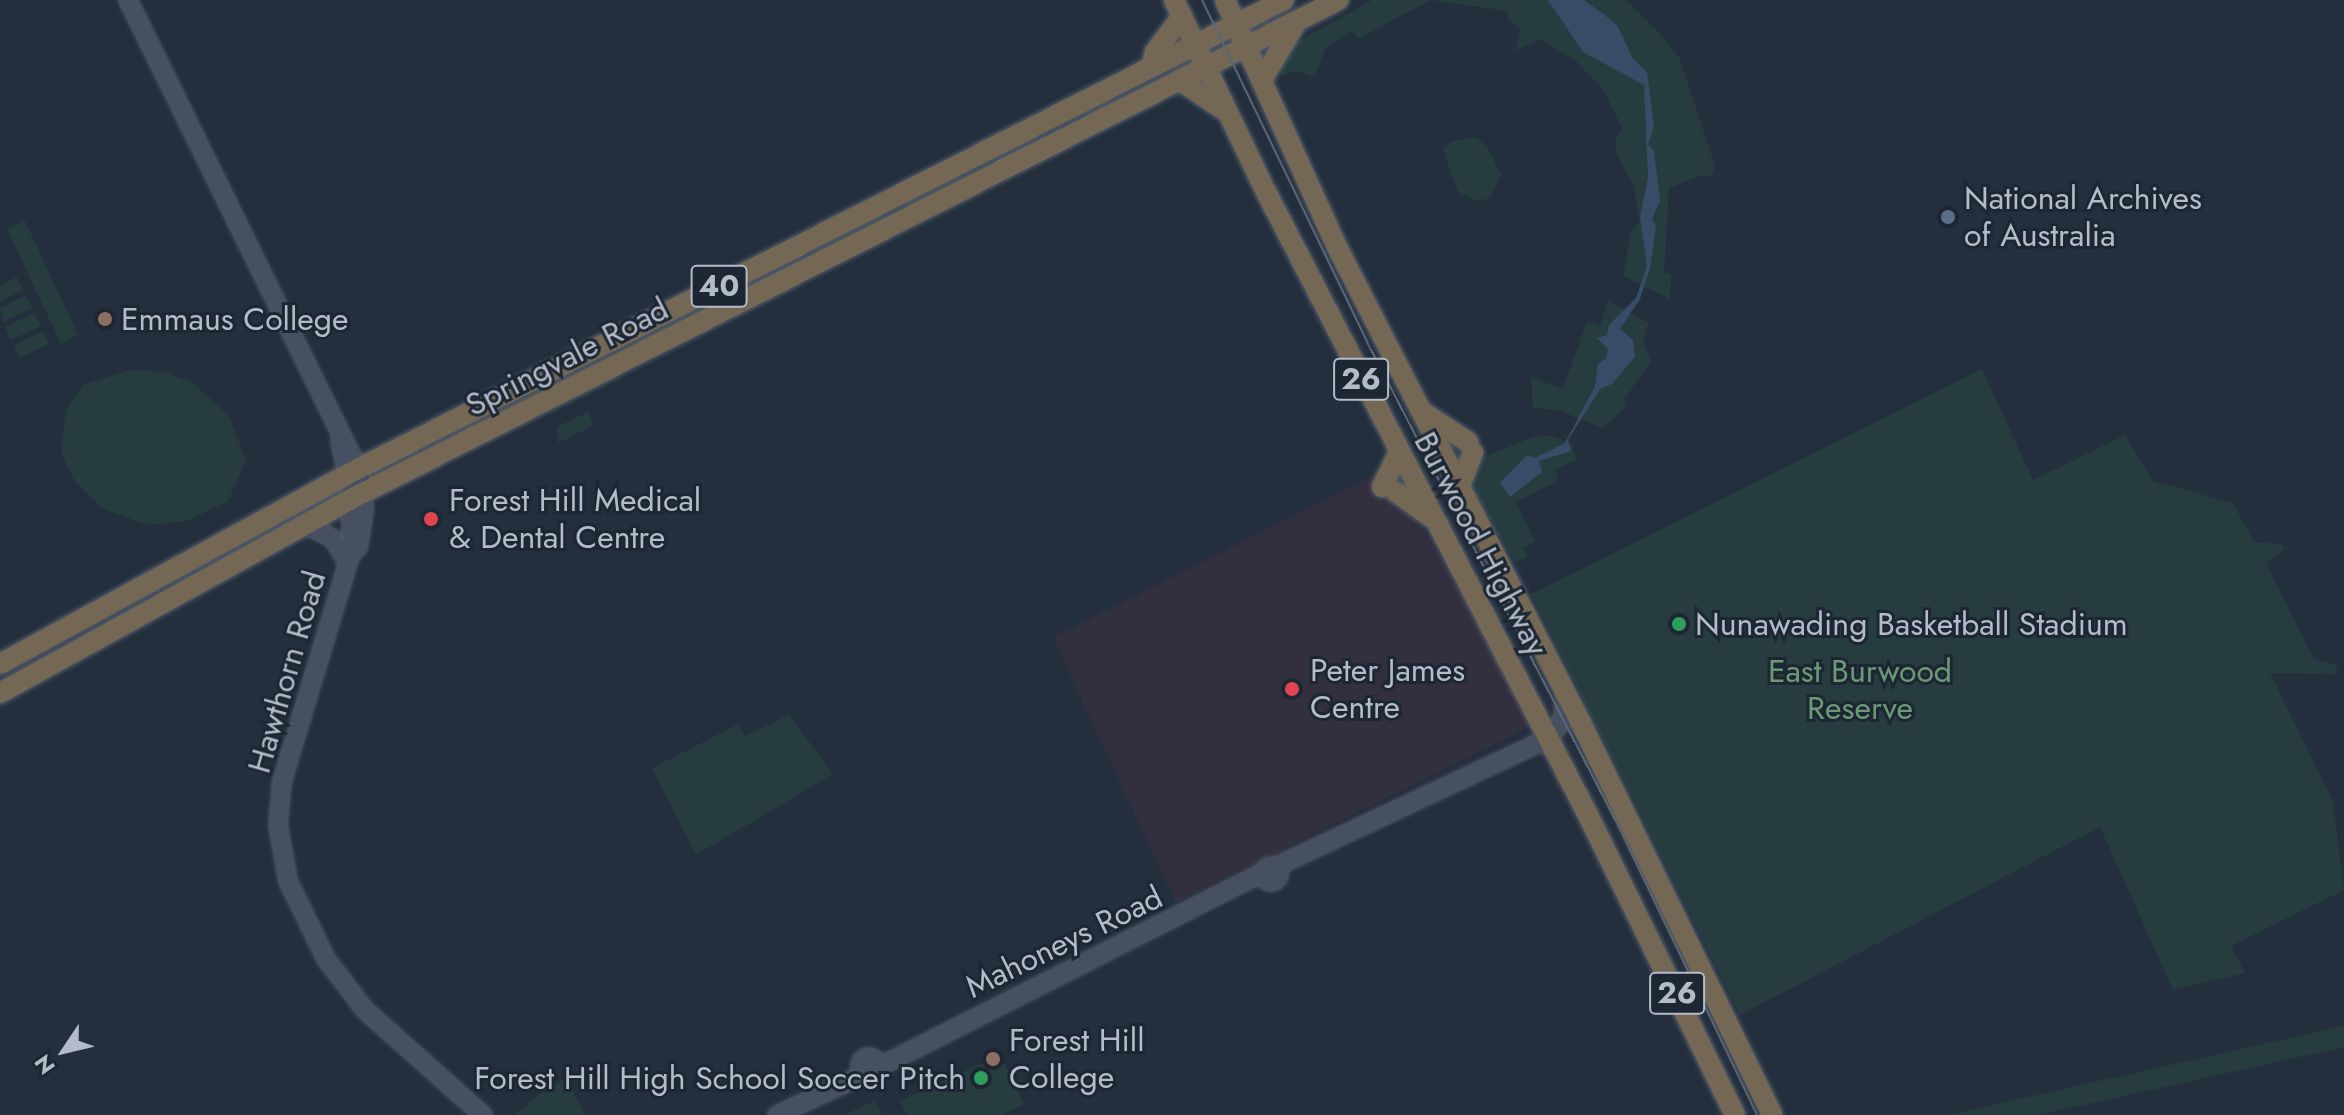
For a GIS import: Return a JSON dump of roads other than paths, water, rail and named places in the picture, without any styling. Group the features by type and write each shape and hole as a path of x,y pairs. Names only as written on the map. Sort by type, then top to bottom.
{"highway":[{"name":"Burwood Highway","path":"1225,0 1418,408 1565,690 1772,1115"},
{"path":"1253,0 1279,3"},
{"name":"Springvale Road","path":"0,693 357,496 1338,0"},
{"name":"Springvale Road","path":"0,664 354,471 1279,3"},
{"name":"Burwood Highway","path":"1178,8 1227,112 1399,452 1440,524 1545,730 1735,1115"},
{"path":"1152,66 1155,52 1178,8"},
{"path":"1262,80 1299,20"},
{"path":"1179,80 1212,107 1227,112"},
{"path":"1418,408 1470,448 1460,485"},
{"path":"1399,452 1389,490 1440,524"},
{"path":"1705,1053 1722,1041 1724,1016"}],"main road":[{"name":"Hawthorn Road","path":"128,0 340,435 354,471 361,536 349,558 284,772 278,825 284,866 313,936 352,994 393,1039 483,1115"},
{"path":"304,524 333,539 349,558"},
{"path":"1545,730 1563,720 1565,690"},
{"name":"Mahoneys Road","path":"777,1115 868,1066 918,1045 1271,874 1511,754 1545,730"}],"water":[{"path":"1548,0 1584,0 1602,13 1617,25 1633,59 1647,72 1654,127 1648,144 1654,151 1660,201 1652,219 1656,226 1650,268 1640,299 1620,329 1633,340 1635,357 1612,384 1600,389 1568,440 1571,451 1539,461 1542,472 1510,497 1500,483 1527,455 1535,458 1565,443 1595,386 1598,364 1606,358 1608,349 1597,338 1607,335 1609,325 1636,298 1647,266 1640,217 1648,178 1644,85 1583,52"}],"tram line":[{"path":"1202,0 1367,342 1619,827 1757,1115"}],"place":[{"name":"National Archives of Australia","path":"1948,217"},
{"name":"Emmaus College","path":"105,319"},
{"name":"Forest Hill Medical & Dental Centre","path":"431,519"},
{"name":"Nunawading Basketball Stadium","path":"1679,624"},
{"name":"Peter James Centre","path":"1292,689"},
{"name":"Forest Hill College","path":"993,1059"},
{"name":"Forest Hill High School Soccer Pitch","path":"981,1078"}],"park label":[{"name":"East Burwood Reserve","path":"1860,690"}]}
